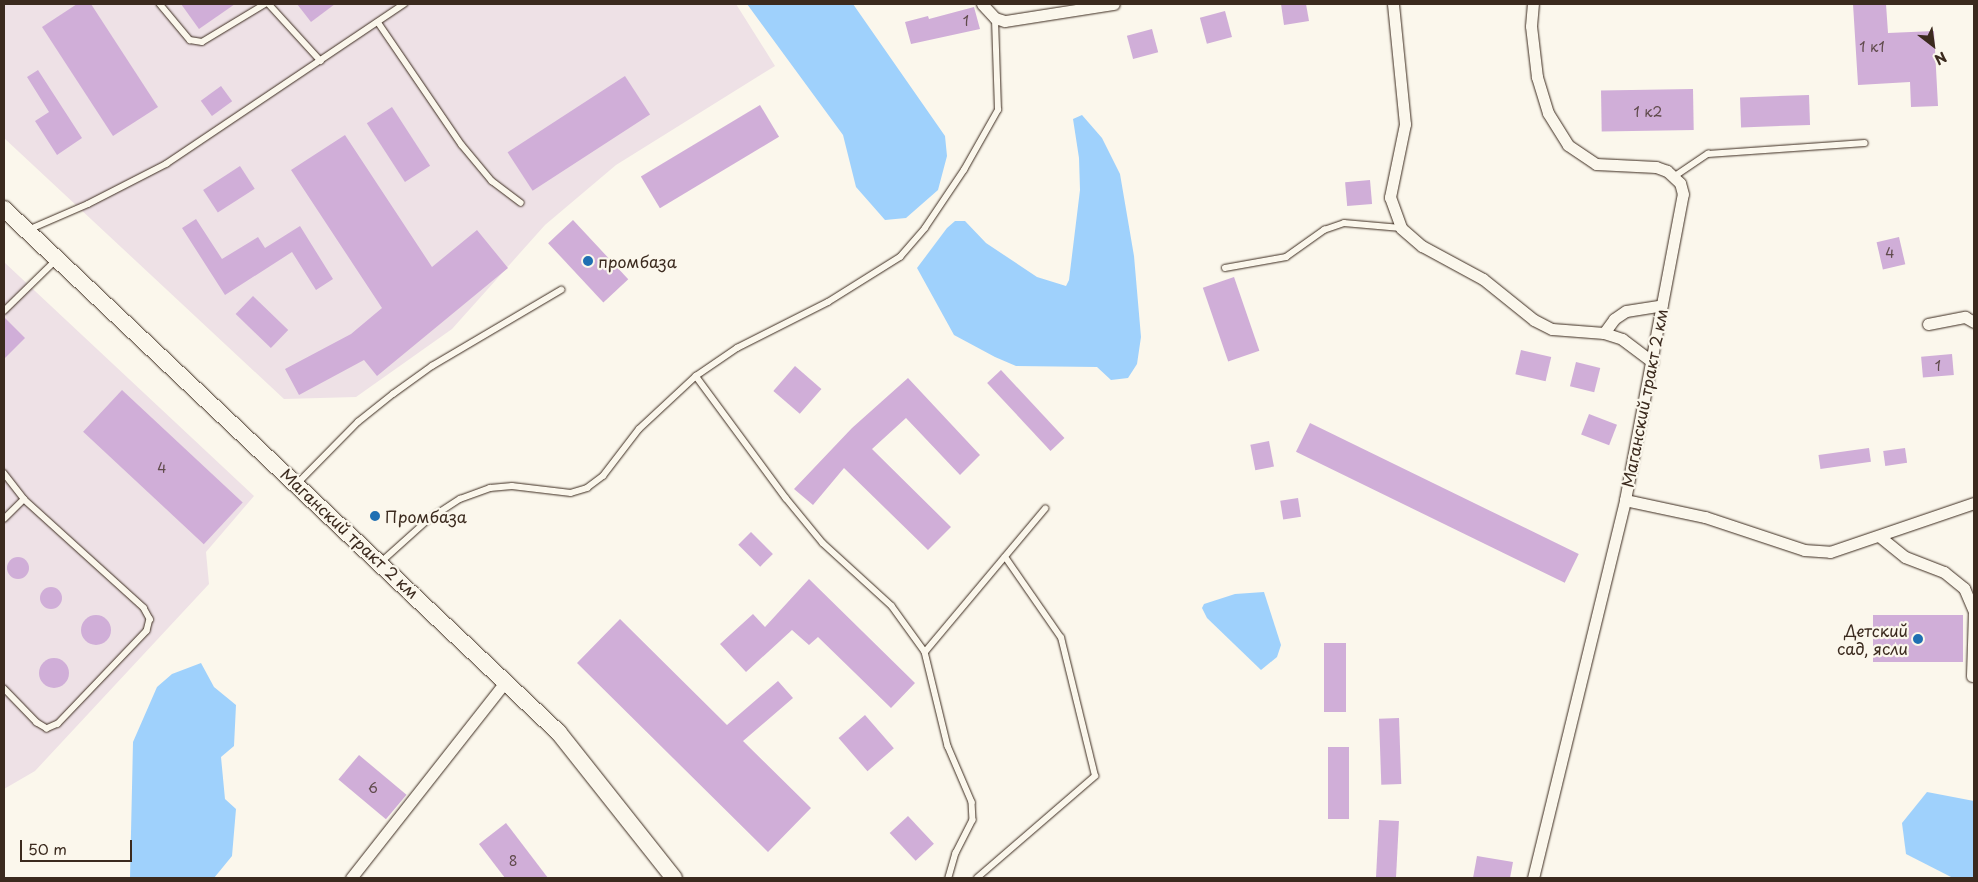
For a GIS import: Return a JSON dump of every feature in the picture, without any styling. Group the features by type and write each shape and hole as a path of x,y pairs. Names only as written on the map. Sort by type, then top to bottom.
{"main road":[{"name":"Маганский тракт 2 км","path":"4,209 506,681 571,746 674,878"}],"street":[{"path":"982,4 995,18 1020,20 1114,4"},
{"path":"1393,4 1405,124 1390,197 1401,228 1422,246 1483,279 1534,320 1552,329 1604,333 1622,339 1652,362"},
{"path":"1533,4 1531,26 1537,77 1548,113 1568,145 1596,164 1656,167 1675,176"},
{"name":"Маганский тракт 2 км","path":"1533,878 1625,500 1683,194 1675,176"},
{"path":"1604,333 1614,320 1626,311 1662,305"},
{"path":"1928,324 1965,317 1974,322"},
{"path":"1625,500 1705,516 1804,550 1830,552 1974,503"},
{"path":"1879,536 1905,557 1944,572 1964,588 1974,612 1972,676"},
{"path":"351,878 506,681"}],"lane":[{"path":"160,4 190,40 202,42 265,4"},
{"path":"269,4 321,61"},
{"path":"26,230 88,204 166,164 404,4"},
{"path":"381,562 428,519 460,499 490,488 512,486 570,493 587,488 603,476 639,429 696,376 737,348 874,275 900,257 925,228 964,170 998,110 995,18"},
{"path":"378,22 462,145 492,181 521,203"},
{"path":"1675,176 1690,164 1716,152 1865,143"},
{"path":"1225,268 1286,256 1324,230 1344,223 1401,228"},
{"path":"4,311 57,260"},
{"path":"297,484 358,422 393,394 432,366 561,290"},
{"path":"696,376 786,498 824,543 892,606 925,652 932,668 948,746 972,802 973,820 956,853 949,878"},
{"path":"4,472 24,499 144,608 150,619 147,631 52,727 47,729 37,723 4,689"},
{"path":"4,519 24,499"},
{"path":"925,652 1046,509"},
{"path":"977,878 1096,776 1061,638 1005,557"}],"shaded area":[{"path":"4,4 736,4 775,66 616,165 545,225 452,329 356,397 284,399 4,138"},
{"path":"4,262 254,496 206,552 209,584 35,771 4,789"}],"water":[{"path":"747,4 853,4 945,136 947,156 938,190 906,218 885,220 856,187 843,135"},
{"path":"1082,115 1102,138 1120,174 1134,256 1141,337 1137,364 1128,378 1111,380 1097,367 1016,366 995,357 954,335 917,268 947,228 955,221 965,221 986,243 1037,277 1066,286 1069,280 1080,190 1079,158 1073,119"},
{"path":"1264,592 1281,645 1277,657 1261,670 1207,618 1202,608 1204,604 1235,594"},
{"path":"201,663 214,687 236,705 234,746 221,757 225,799 236,809 232,856 214,878 130,878 133,742 157,687 172,674"},
{"path":"1927,792 1974,801 1974,878 1953,878 1906,854 1902,823"}],"building":[{"path":"77,4 91,4 158,107 113,136 42,27"},
{"path":"181,4 235,4 199,29"},
{"path":"297,4 335,4 311,22"},
{"path":"1281,4 1306,4 1309,21 1284,25"},
{"path":"1853,4 1886,4 1888,33 1934,31 1938,106 1911,107 1910,82 1858,85"},
{"path":"974,7 980,29 911,44 905,22 928,16 929,19"},
{"path":"1225,11 1232,37 1207,44 1200,18"},
{"path":"1152,29 1158,52 1133,59 1127,36"},
{"path":"38,70 82,138 57,155 35,121 49,112 27,77"},
{"path":"625,76 650,115 533,191 508,152"},
{"path":"221,86 232,101 212,116 201,101"},
{"path":"1693,89 1694,130 1602,132 1601,91"},
{"path":"1809,95 1810,125 1741,127 1740,97"},
{"path":"760,105 779,137 660,208 641,177"},
{"path":"392,107 430,166 405,182 367,123"},
{"path":"345,135 432,267 477,230 508,268 377,376 364,360 299,395 285,369 351,334 382,308 291,170"},
{"path":"240,166 255,189 218,213 203,190"},
{"path":"1370,180 1372,204 1347,206 1345,182"},
{"path":"196,219 222,259 258,237 265,248 300,226 333,279 316,290 292,252 225,295 182,228"},
{"name":"промбаза","path":"573,220 628,279 603,302 548,243"},
{"path":"1899,237 1905,264 1883,269 1877,242"},
{"path":"1234,277 1259,351 1228,361 1203,288"},
{"path":"253,296 288,330 271,348 236,314"},
{"path":"4,317 25,338 4,359"},
{"path":"1521,350 1551,357 1546,381 1515,374"},
{"path":"1952,354 1954,375 1923,378 1921,357"},
{"path":"1576,362 1600,368 1594,392 1570,386"},
{"path":"795,366 821,389 800,414 773,391"},
{"path":"1001,370 1064,438 1051,451 987,383"},
{"path":"908,378 980,455 960,475 906,418 872,449 951,527 928,550 844,468 813,505 794,489 852,428"},
{"path":"122,390 243,503 204,544 83,432"},
{"path":"1589,414 1617,425 1609,445 1581,435"},
{"path":"1310,423 1579,554 1565,583 1296,452"},
{"path":"1269,441 1274,467 1255,470 1250,445"},
{"path":"1869,448 1871,462 1820,469 1818,455"},
{"path":"1905,448 1907,463 1885,466 1883,451"},
{"path":"1298,498 1301,517 1283,520 1280,501"},
{"path":"751,532 773,554 760,567 738,545"},
{"path":"14,557 22,557 29,564 29,572 22,579 14,579 7,572 7,564"},
{"path":"809,579 915,683 891,708 818,637 809,645 792,630 746,672 720,644 753,614 765,627"},
{"path":"51,587 59,590 62,598 59,606 51,609 43,606 40,598 43,590"},
{"path":"96,615 107,619 111,630 107,641 96,645 85,641 81,630 85,619"},
{"name":"Детский сад, ясли","path":"1873,615 1963,615 1963,662 1873,662"},
{"path":"620,619 727,725 778,681 793,698 743,741 811,808 768,852 577,663"},
{"path":"1324,643 1346,643 1346,712 1324,712"},
{"path":"54,658 65,662 69,673 65,684 54,688 43,684 39,673 43,662"},
{"path":"865,715 894,748 867,771 839,738"},
{"path":"1399,718 1401,784 1381,785 1379,719"},
{"path":"1328,747 1349,747 1349,819 1328,819"},
{"path":"359,755 406,795 386,819 338,780"},
{"path":"908,816 934,844 916,861 890,833"},
{"path":"1379,820 1399,821 1396,878 1376,878"},
{"path":"506,823 548,878 505,878 479,844"},
{"path":"1477,856 1513,862 1510,878 1473,878"}],"place":[{"name":"промбаза","path":"588,261"},
{"name":"Промбаза","path":"375,516"},
{"name":"Детский сад, ясли","path":"1918,639"}]}
